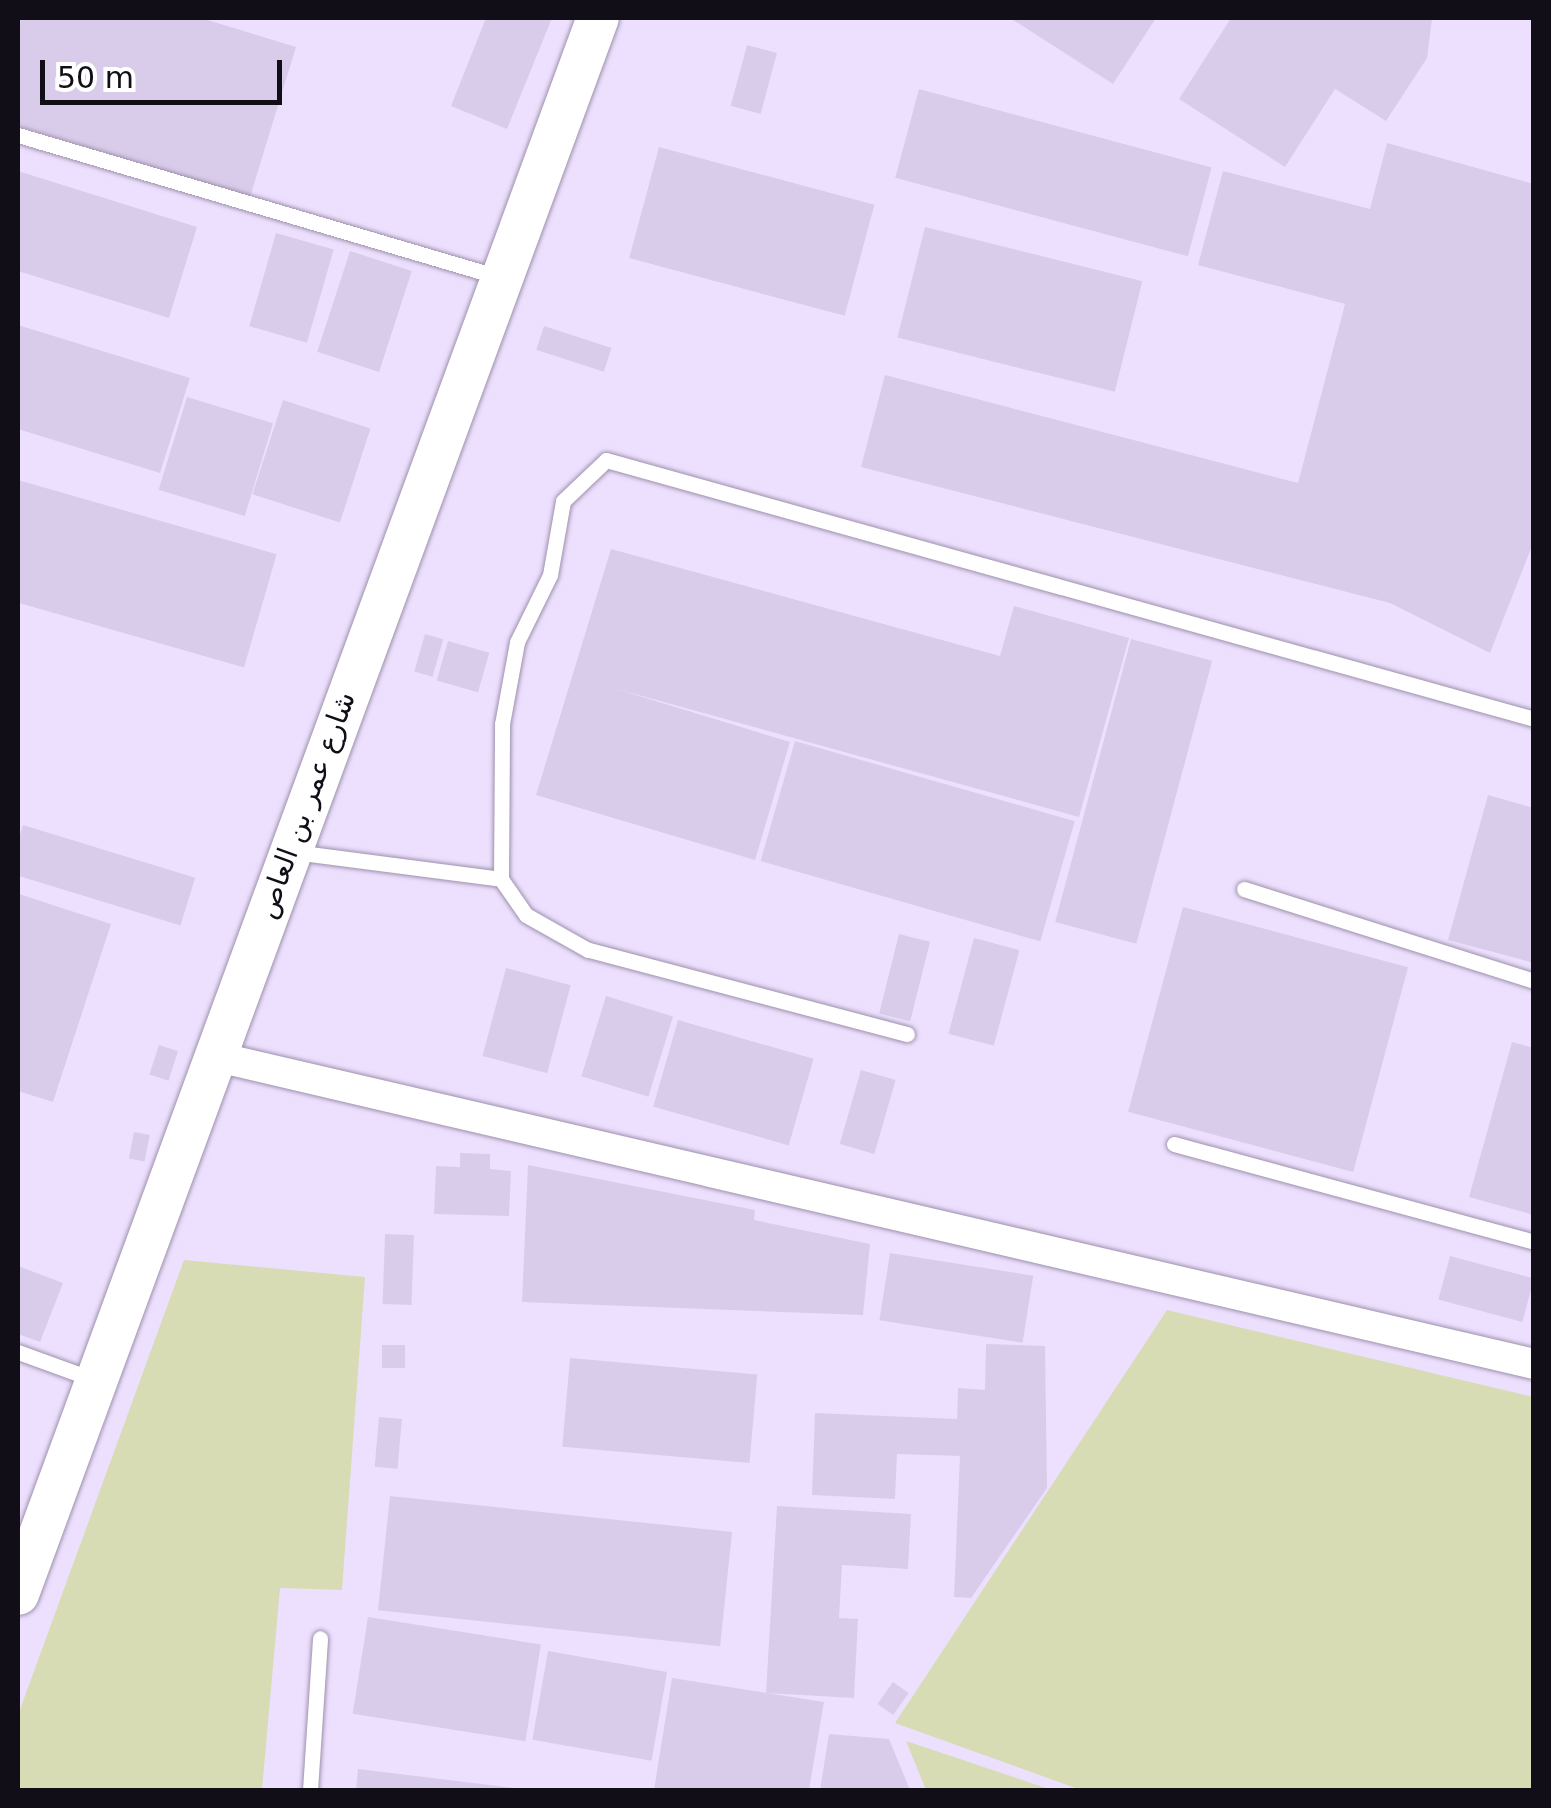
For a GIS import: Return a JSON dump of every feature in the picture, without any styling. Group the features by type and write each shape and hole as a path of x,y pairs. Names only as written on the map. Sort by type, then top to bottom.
{"street":[{"name":"شارع عمر بن العاص","path":"18,1594 499,277 598,18"},
{"path":"213,1056 1534,1364"}],"lane":[{"path":"18,135 499,277"},
{"path":"907,1034 588,950 526,915 501,879 502,724 517,642 550,575 563,501 606,460 1534,719"},
{"path":"290,852 501,879"},
{"path":"1244,889 1534,981"},
{"path":"1174,1144 1534,1242"},
{"path":"18,1352 95,1380"},
{"path":"310,1790 320,1638"}],"shaded area":[{"path":"18,18 1533,18 1533,1790 18,1790"}],"green space":[{"path":"184,1260 365,1277 342,1590 280,1588 262,1790 18,1790 18,1715"},
{"path":"1167,1310 1533,1397 1533,1790 1081,1790 895,1723"},
{"path":"906,1741 1052,1790 926,1790"}],"building":[{"path":"18,18 201,18 296,47 250,197 18,126"},
{"path":"486,18 552,18 507,129 451,106"},
{"path":"1010,18 1156,18 1113,84"},
{"path":"1231,18 1432,18 1427,58 1386,121 1335,89 1285,167 1179,99"},
{"path":"747,45 777,53 761,114 731,106"},
{"path":"919,89 1212,167 1188,256 895,178"},
{"path":"1387,143 1534,184 1534,541 1490,653 1390,603 861,467 885,375 1298,483 1345,304 1198,265 1223,171 1370,209"},
{"path":"659,147 874,205 845,316 629,258"},
{"path":"18,171 197,227 169,318 18,271"},
{"path":"925,227 1142,281 1115,392 897,338"},
{"path":"276,233 334,250 307,343 249,326"},
{"path":"350,251 412,271 379,372 317,352"},
{"path":"18,325 190,378 160,473 18,429"},
{"path":"544,326 612,348 604,372 536,350"},
{"path":"187,397 273,423 245,516 159,490"},
{"path":"283,400 370,428 340,523 252,494"},
{"path":"18,480 277,554 244,668 18,603"},
{"path":"611,549 1000,656 1014,606 1129,638 1079,817 613,688 790,742 755,860 536,795"},
{"path":"425,634 443,639 433,677 414,671"},
{"path":"1131,639 1212,661 1136,944 1055,922"},
{"path":"448,641 489,653 478,692 437,680"},
{"path":"795,741 1075,821 1040,941 761,861"},
{"path":"1488,795 1534,808 1534,963 1448,940"},
{"path":"23,825 195,878 181,925 18,876 18,841"},
{"path":"19,894 111,924 53,1102 18,1091"},
{"path":"1183,907 1408,967 1353,1172 1128,1112"},
{"path":"899,934 930,942 910,1021 879,1014"},
{"path":"974,938 1019,950 994,1046 948,1034"},
{"path":"506,968 571,985 547,1073 482,1056"},
{"path":"606,996 673,1016 648,1097 581,1076"},
{"path":"678,1020 814,1059 789,1145 653,1107"},
{"path":"1512,1042 1534,1048 1534,1215 1469,1197"},
{"path":"159,1045 178,1051 168,1081 149,1074"},
{"path":"861,1070 896,1080 874,1154 840,1144"},
{"path":"134,1132 150,1135 145,1162 129,1159"},
{"path":"460,1153 490,1154 490,1169 511,1171 509,1216 434,1214 436,1166 460,1167"},
{"path":"528,1165 755,1210 754,1220 870,1244 863,1315 522,1302"},
{"path":"385,1234 414,1235 412,1305 383,1304"},
{"path":"890,1253 1033,1276 1023,1343 879,1320"},
{"path":"1450,1256 1534,1279 1522,1322 1438,1299"},
{"path":"18,1266 63,1283 40,1342 18,1334"},
{"path":"986,1344 1045,1346 1047,1488 971,1598 954,1597 960,1456 897,1454 895,1499 812,1495 815,1413 957,1419 958,1388 985,1390"},
{"path":"382,1345 405,1345 405,1368 382,1368"},
{"path":"570,1358 757,1374 750,1463 562,1447"},
{"path":"379,1417 402,1419 398,1469 375,1467"},
{"path":"390,1496 732,1532 720,1646 378,1610"},
{"path":"777,1506 911,1514 908,1569 842,1565 839,1618 858,1619 854,1698 766,1693"},
{"path":"368,1617 541,1644 526,1741 353,1714"},
{"path":"548,1651 667,1672 652,1761 532,1740"},
{"path":"672,1678 824,1702 809,1790 654,1790"},
{"path":"893,1682 909,1693 893,1715 878,1704"},
{"path":"829,1734 889,1739 910,1790 820,1790"},
{"path":"358,1769 515,1788 515,1790 356,1790"}]}
